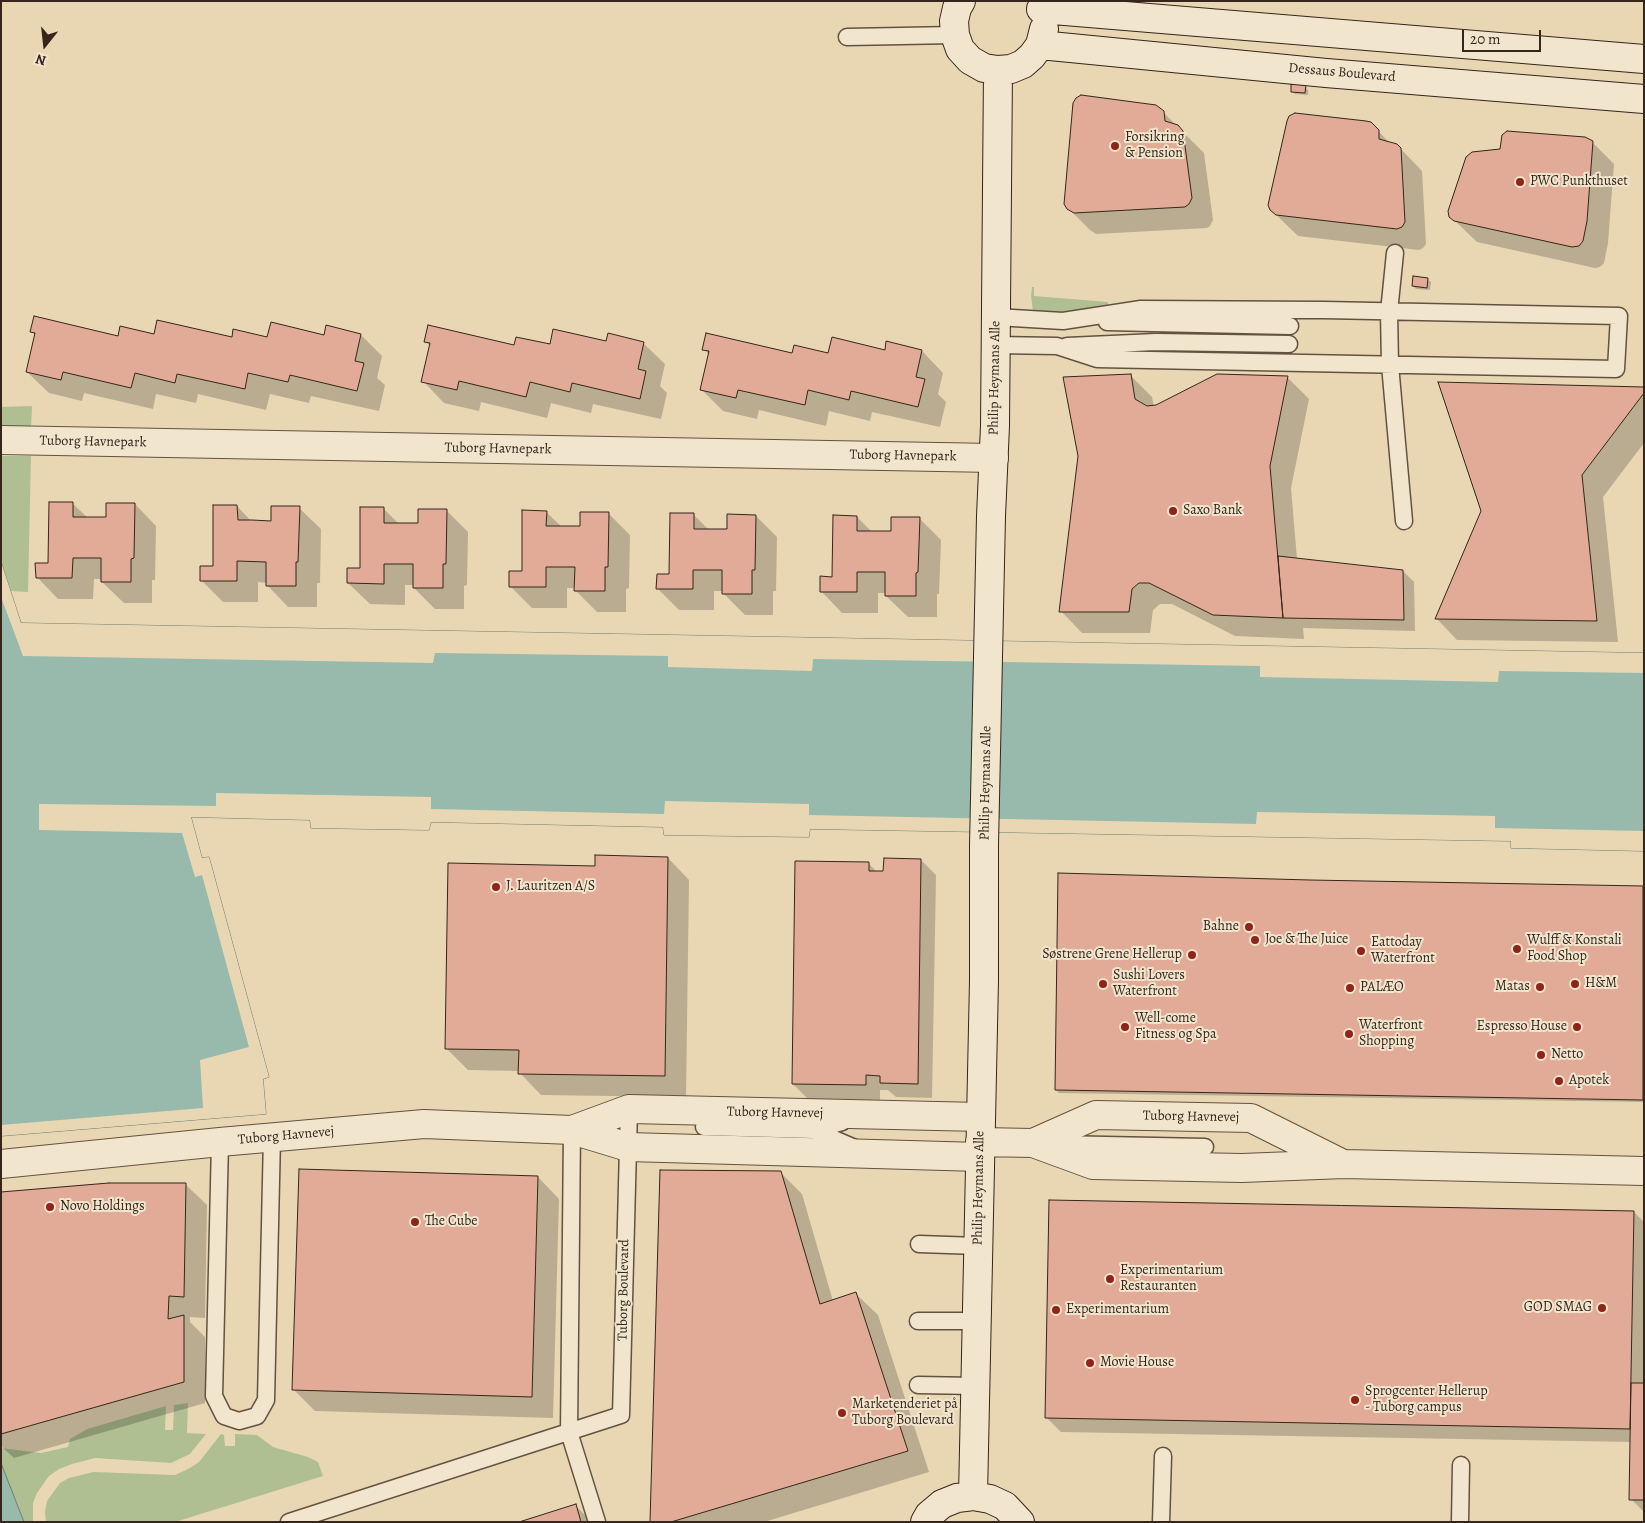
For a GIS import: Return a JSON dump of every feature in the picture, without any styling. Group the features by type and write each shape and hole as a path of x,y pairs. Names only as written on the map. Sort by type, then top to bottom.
{"street":[{"path":"961,1 954,21 955,35 960,48 970,60 984,68 998,70 1011,69 1023,64 1040,45 1044,34 1044,21 1039,5 1644,58"},
{"name":"Dessaus Boulevard","path":"1040,45 1336,73 1644,99"},
{"name":"Philip Heymans Alle","path":"973,1496 984,845 996,346 998,70"},
{"name":"Tuborg Havnepark","path":"1,440 994,458"},
{"name":"Tuborg Havnevej","path":"572,1130 629,1109 868,1114 980,1138 1034,1143 1093,1165 1242,1168 1344,1164 1644,1171"},
{"name":"Tuborg Havnevej","path":"1034,1143 1096,1115 1251,1118 1344,1164"},
{"name":"Tuborg Havnevej","path":"1,1164 424,1124 572,1130 628,1147 868,1154 980,1138"},
{"path":"925,1522 929,1515 942,1504 957,1498 973,1496 990,1499 1005,1506 1020,1522"}],"lane":[{"path":"847,37 955,35"},
{"path":"1395,253 1389,312 1390,365 1404,521"},
{"path":"1057,346 1097,359 1616,369 1619,316 1141,308 1063,321"},
{"path":"996,317 1063,321 1290,326"},
{"path":"996,346 1057,346 1156,342 1289,344"},
{"name":"Tuborg Boulevard","path":"289,1522 621,1415 629,1109"},
{"path":"704,1127 813,1130 868,1114"},
{"path":"572,1130 569,1432 597,1522"},
{"path":"813,1130 868,1154"},
{"path":"220,1142 214,1396 224,1416 240,1421 257,1416 266,1400 272,1138"},
{"path":"1034,1143 1205,1147"},
{"path":"920,1244 978,1246"},
{"path":"918,1321 977,1322"},
{"path":"918,1385 976,1386"},
{"path":"1161,1522 1163,1456"},
{"path":"1460,1522 1461,1465"}],"shaded area":[{"path":"1032,287 1034,287 1034,296 1108,302 1108,306 1063,313 1033,311"},
{"path":"32,406 31,430 1,430 1,407"},
{"path":"1,456 31,456 28,592 11,591 1,562"},
{"path":"1,562 21,623 1644,653 1644,851 1511,848 1511,841 810,829 809,837 664,835 663,827 431,822 429,830 311,828 310,820 191,817 202,858 209,857 269,1077 263,1079 266,1114 1,1136"},
{"path":"188,1403 187,1433 206,1434 190,1454 171,1463 95,1458 59,1469 49,1476 37,1493 33,1503 33,1522 23,1522 1,1467 1,1448 41,1453 68,1447 70,1439 87,1429 166,1406 165,1430 173,1430 174,1405"},
{"path":"221,1434 224,1435 225,1446 235,1446 235,1434 257,1435 273,1447 308,1457 318,1462 323,1476 175,1522 46,1522 47,1501 60,1483 69,1478 93,1472 175,1475 199,1462"},
{"path":"1,1463 24,1522 1,1522"}],"pier":[{"path":"1,562 21,623 1644,653 1644,673 1499,671 1498,682 1260,677 1260,666 813,659 812,671 668,667 668,656 435,653 433,663 23,656 1,597"},
{"path":"216,793 431,797 431,809 664,814 665,801 809,804 809,815 1256,824 1257,812 1495,816 1495,828 1644,831 1644,851 1511,848 1511,841 810,829 809,837 664,835 663,827 431,822 429,830 311,828 310,820 191,817 202,858 209,857 269,1077 263,1079 266,1114 1,1136 1,1125 203,1108 200,1060 249,1047 202,875 195,877 182,833 39,830 39,804 216,806"}],"building":[{"path":"1291,84 1306,85 1305,93 1291,92"},
{"path":"1081,95 1156,105 1164,111 1165,121 1178,125 1183,131 1192,198 1189,204 1185,207 1074,213 1067,209 1064,204 1073,103"},
{"path":"1295,113 1371,122 1379,130 1379,139 1397,144 1401,148 1405,222 1402,227 1397,229 1276,215 1270,210 1268,205 1287,121 1289,116"},
{"path":"1507,131 1585,137 1593,141 1587,221 1583,241 1579,246 1572,247 1454,221 1449,217 1448,211 1466,157 1472,152 1500,149 1502,135"},
{"path":"1413,276 1428,278 1427,288 1412,286"},
{"path":"34,316 118,336 120,326 154,334 157,320 232,337 233,329 267,337 271,322 324,335 326,325 361,334 355,361 364,363 357,391 290,375 288,382 248,373 245,389 177,374 175,383 135,373 131,388 63,372 61,380 26,372 35,333 30,332"},
{"path":"428,325 514,345 516,337 550,344 553,329 606,341 608,333 644,342 638,369 646,371 640,399 572,383 570,392 530,382 526,397 459,381 457,390 421,382 430,343 424,342"},
{"path":"706,333 792,353 794,345 828,353 832,337 885,350 886,341 922,350 916,377 925,379 918,407 851,391 849,400 808,390 805,405 738,390 736,398 700,390 709,351 702,350"},
{"name":"Saxo Bank","path":"1131,374 1135,399 1147,406 1156,405 1217,374 1288,376 1270,466 1283,618 1213,615 1149,583 1139,583 1132,589 1129,612 1059,612 1078,456 1063,377"},
{"path":"1438,382 1644,387 1644,393 1582,475 1597,621 1435,619 1481,511"},
{"path":"49,502 73,502 73,517 106,517 106,503 135,503 134,558 131,559 131,582 101,582 101,558 73,558 72,578 36,578 35,563 48,563"},
{"path":"213,505 237,505 238,520 271,521 271,506 300,506 296,586 266,586 266,562 237,561 237,581 200,581 200,566 213,566"},
{"path":"360,507 384,507 384,523 418,523 418,509 447,509 446,564 443,564 443,588 413,588 413,564 384,564 384,584 347,583 347,568 360,568"},
{"path":"522,510 547,511 546,526 580,526 580,512 609,512 608,567 605,567 605,591 574,591 575,567 546,567 546,587 509,587 509,571 522,571"},
{"path":"670,513 694,513 694,529 727,529 727,514 756,515 755,570 752,570 752,594 722,594 722,570 693,570 693,589 656,589 657,574 669,574"},
{"path":"833,515 857,516 857,531 891,531 891,517 920,517 916,596 885,596 885,572 857,572 857,592 820,592 820,576 832,577"},
{"path":"1278,556 1403,570 1404,620 1283,618"},
{"path":"595,855 668,857 665,1076 518,1074 519,1050 445,1049 448,863 595,866"},
{"path":"884,858 921,859 918,1084 880,1083 880,1076 866,1075 866,1085 792,1084 795,861 869,862 869,871 883,871"},
{"name":"Waterfront Shopping","path":"1058,873 1643,886 1643,1100 1055,1090"},
{"path":"299,1169 538,1176 532,1397 292,1390"},
{"path":"660,1170 781,1171 820,1304 856,1292 908,1451 671,1522 650,1522"},
{"path":"109,1183 186,1183 184,1297 169,1296 168,1319 184,1315 184,1382 1,1434 1,1192"},
{"path":"1049,1200 1634,1211 1630,1429 1045,1418"},
{"path":"1631,1383 1644,1383 1644,1500 1629,1500"},
{"path":"576,1504 581,1522 519,1522"}],"place":[{"name":"Forsikring & Pension","path":"1115,146"},
{"name":"PWC Punkthuset","path":"1520,182"},
{"name":"Saxo Bank","path":"1173,511"},
{"name":"J. Lauritzen A/S","path":"496,887"},
{"name":"Bahne","path":"1249,927"},
{"name":"Joe & The Juice","path":"1255,940"},
{"name":"Wulff & Konstali Food Shop","path":"1517,949"},
{"name":"Eattoday Waterfront","path":"1361,951"},
{"name":"Søstrene Grene Hellerup","path":"1192,955"},
{"name":"Sushi Lovers Waterfront","path":"1103,984"},
{"name":"H&M","path":"1575,984"},
{"name":"Matas","path":"1540,987"},
{"name":"PALÆO","path":"1350,988"},
{"name":"Well-come Fitness og Spa","path":"1125,1027"},
{"name":"Espresso House","path":"1577,1027"},
{"name":"Waterfront Shopping","path":"1349,1034"},
{"name":"Netto","path":"1541,1055"},
{"name":"Apotek","path":"1559,1081"},
{"name":"Novo Holdings","path":"50,1207"},
{"name":"The Cube","path":"415,1222"},
{"name":"Experimentarium Restauranten","path":"1110,1279"},
{"name":"GOD SMAG","path":"1602,1308"},
{"name":"Experimentarium","path":"1056,1310"},
{"name":"Movie House","path":"1090,1363"},
{"name":"Sprogcenter Hellerup - Tuborg campus","path":"1355,1400"},
{"name":"Marketenderiet på Tuborg Boulevard","path":"842,1413"}]}
